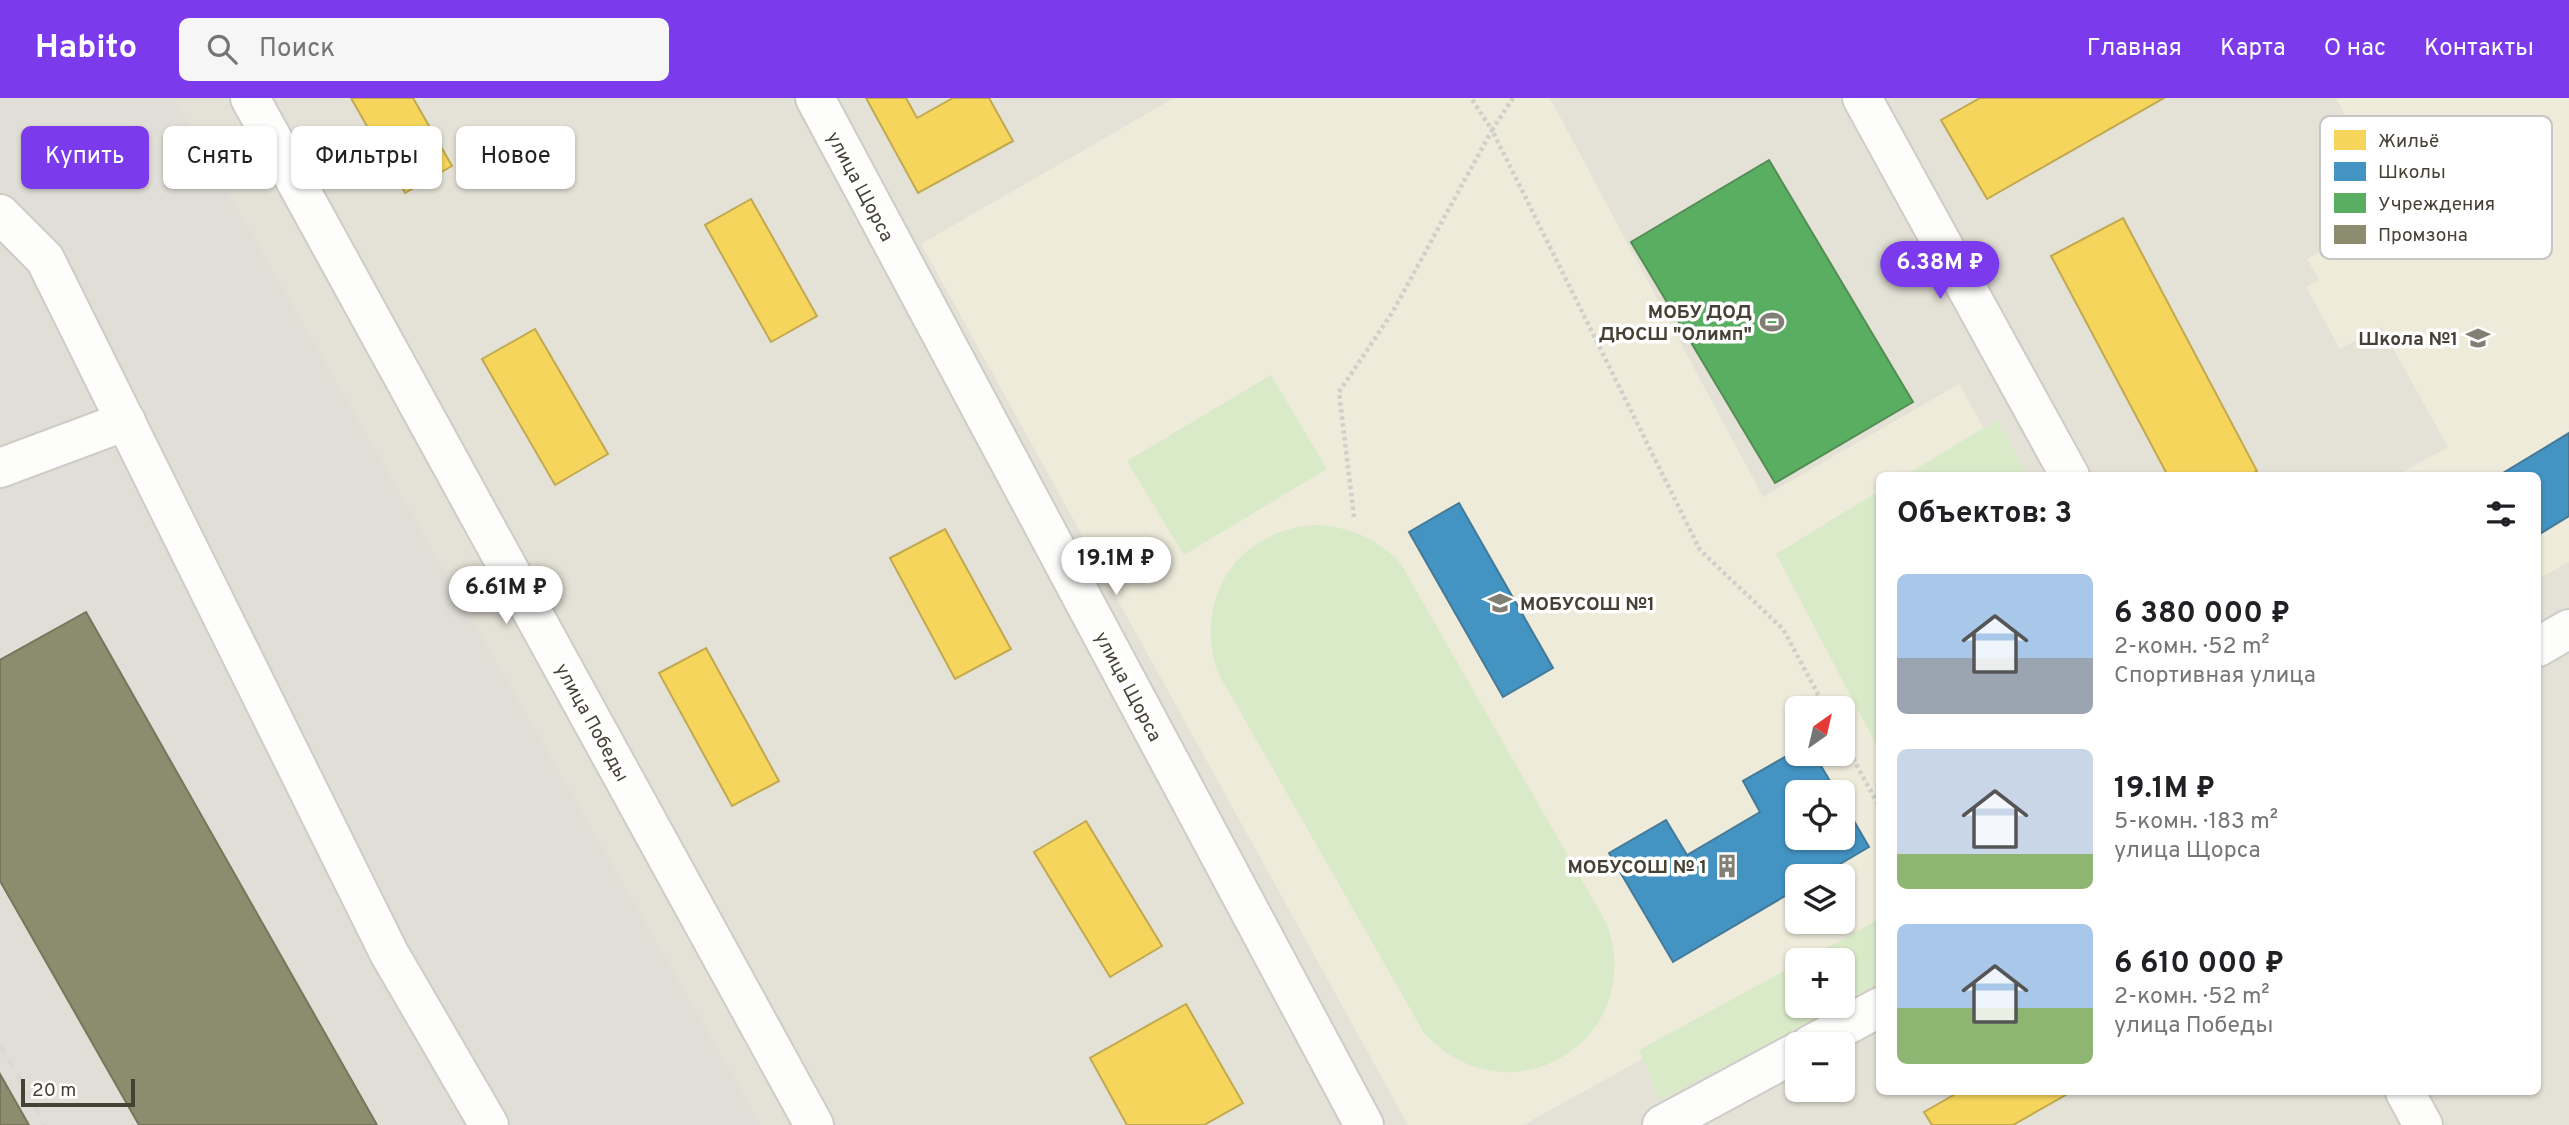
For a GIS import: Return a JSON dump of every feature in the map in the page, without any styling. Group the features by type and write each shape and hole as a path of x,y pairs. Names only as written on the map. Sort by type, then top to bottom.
{"street":[{"name":"улица Победы","path":"250,98 814,1125"},
{"name":"улица Щорса","path":"814,98 1364,1125"},
{"path":"1862,98 2068,472"},
{"path":"0,214 45,259 388,953 489,1125"},
{"path":"0,468 125,421"},
{"path":"2541,645 2569,629"},
{"path":"1834,1032 1876,1009"},
{"path":"1662,1125 1785,1058"},
{"path":"2408,1095 2423,1125"}],"path":[{"path":"1471,98 1492,130 1700,550 1783,629 1819,696"},
{"path":"1354,517 1339,392 1392,313 1492,130 1513,98"},
{"path":"1855,762 1876,801"}],"shaded area":[{"path":"0,98 2569,98 2569,1125 0,1125"},
{"path":"0,98 174,98 190,126 163,126 163,189 226,189 761,1125 0,1125"},
{"name":"МОБУСОШ №1","path":"1174,98 1550,98 1763,497 1959,384 2009,472 1876,472 1876,930 1844,948 1785,948 1785,981 1523,1125 1408,1125 921,244"},
{"name":"Школа №1","path":"2569,98 2569,562 2541,577 2541,472 2403,472 2448,447 2381,327 2340,349 2306,287 2319,280 2307,259 2320,252 2320,259 2552,259 2552,116 2346,116 2337,100"}],"green space":[{"path":"1271,375 1327,469 1184,555 1127,461"},
{"path":"1997,420 2026,472 1911,472"},
{"path":"1876,493 1876,744 1855,704 1855,696 1851,696 1776,554"},
{"path":"1317,525 1341,528 1363,536 1383,548 1401,564 1607,924 1614,966 1608,1003 1589,1034 1562,1057 1530,1070 1494,1071 1458,1060 1424,1033 1218,673 1212,646 1211,619 1217,594 1228,572 1244,554 1265,539 1289,529"},
{"path":"1876,921 1876,987 1855,998 1855,948 1827,948"},
{"path":"1785,971 1785,1018 1816,1018 1660,1100 1639,1050"}],"building: Жильё":[{"path":"351,98 413,98 429,126 367,126"},
{"path":"866,98 906,98 917,118 953,98 989,98 1013,141 918,193"},
{"path":"1980,98 2164,98 1987,199 1941,120"},
{"path":"442,149 452,166 442,172"},
{"path":"751,199 817,316 771,342 705,225"},
{"path":"2123,218 2257,471 2166,472 2051,256"},
{"path":"535,329 608,454 555,485 482,359"},
{"path":"945,529 1011,649 955,679 890,558"},
{"path":"706,648 779,781 732,806 659,673"},
{"path":"1086,821 1162,946 1110,977 1034,852"},
{"path":"1186,1004 1243,1103 1204,1125 1127,1125 1090,1058"},
{"path":"1954,1095 2066,1095 2013,1125 1932,1125 1924,1112"}],"building: Школы":[{"path":"2569,433 2569,516 2541,533 2541,472 2505,472"},
{"path":"1459,503 1553,668 1503,697 1409,532"},
{"name":"МОБУСОШ № 1","path":"1785,757 1785,766 1821,766 1829,780 1785,780 1785,850 1855,850 1855,823 1869,847 1840,864 1785,864 1785,896 1673,962 1609,853 1666,820 1687,855 1760,812 1743,781"}],"building: Учреждения":[{"name":"МОБУ ДОД ДЮСШ \"Олимп\"","path":"1769,160 1913,402 1775,483 1631,242"}],"building: Промзона":[{"path":"86,612 377,1125 139,1125 0,881 0,660"},
{"path":"0,1074 29,1125 0,1125"}],"railway":[{"path":"0,1044 45,1125"}],"place":[{"name":"МОБУ ДОД ДЮСШ \"Олимп\"","path":"1772,322"},
{"name":"Школа №1","path":"2478,338"},
{"name":"МОБУСОШ №1","path":"1500,603"},
{"name":"МОБУСОШ № 1","path":"1727,866"}]}
